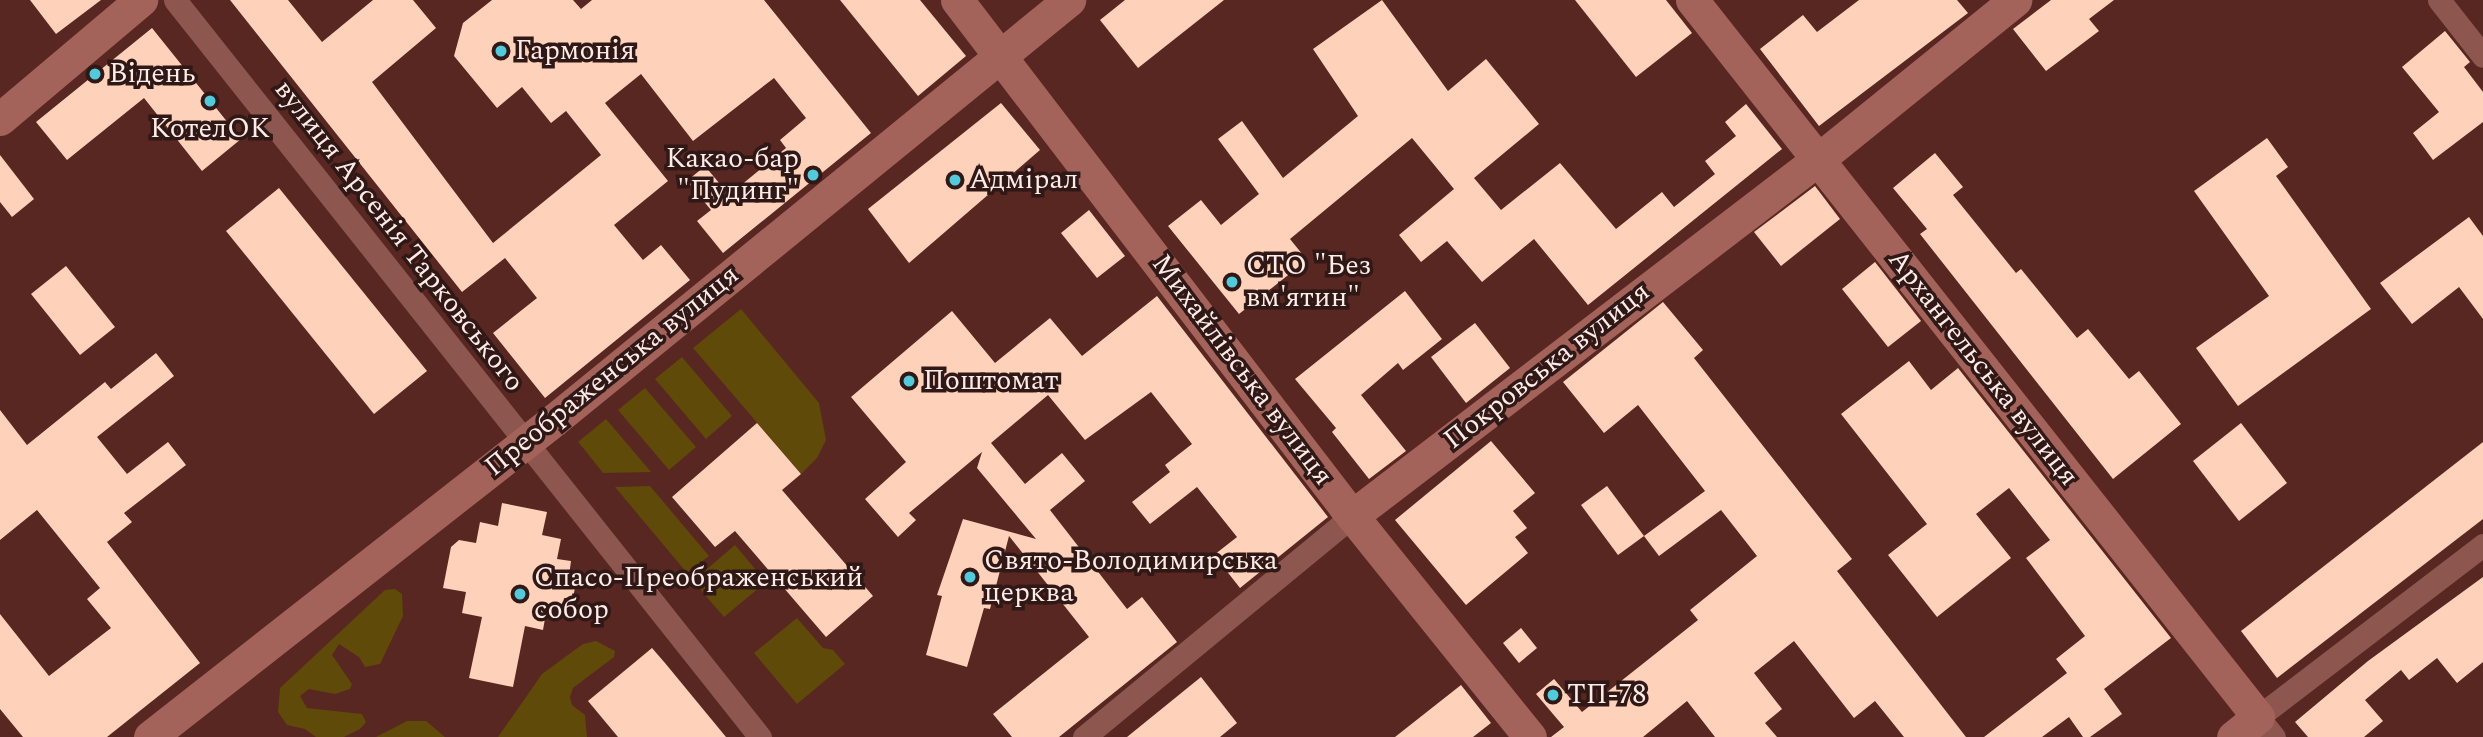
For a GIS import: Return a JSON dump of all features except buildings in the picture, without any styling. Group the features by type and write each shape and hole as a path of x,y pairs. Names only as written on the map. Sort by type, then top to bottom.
{"street":[{"path":"0,119 141,0"},
{"name":"вулиця Арсенія Тарковського","path":"175,0 352,218 524,444 760,737"},
{"name":"Михайлівська вулиця","path":"957,0 1352,516 1530,737"},
{"name":"Преображенська вулиця","path":"150,737 524,444 1069,0"},
{"name":"Архангельська вулиця","path":"1692,0 1818,159 2255,730"},
{"name":"Покровська вулиця","path":"1084,737 1352,516 1818,159 2015,0"},
{"path":"2439,0 2483,56"},
{"path":"2255,730 2483,545"}],"shaded area":[{"path":"741,309 819,403 826,440 817,458 801,474 693,348"},
{"path":"682,357 732,416 706,439 655,379"},
{"path":"645,388 696,447 669,470 618,410"},
{"path":"606,419 651,472 603,473 578,442"},
{"path":"650,486 709,556 687,573 615,487"},
{"path":"735,545 766,582 724,617 693,581"},
{"path":"395,589 402,594 403,616 380,664 365,667 359,657 339,644 332,655 352,684 350,689 335,694 309,689 300,696 307,708 362,714 366,722 360,729 344,737 316,737 305,729 287,725 278,712 280,688 385,590"},
{"path":"797,618 823,648 833,650 845,664 797,704 754,653"},
{"path":"596,641 615,651 614,657 573,688 570,697 572,705 585,715 587,737 498,737 542,674 583,644"},
{"path":"407,721 426,721 445,737 376,737"}],"place":[{"name":"Гармонія","path":"501,51"},
{"name":"Відень","path":"95,74"},
{"name":"КотелОК","path":"210,101"},
{"name":"Какао-бар \"Пудинг\"","path":"813,175"},
{"name":"Адмірал","path":"955,180"},
{"name":"СТО \"Без вм'ятин\"","path":"1232,282"},
{"name":"Поштомат","path":"909,381"},
{"name":"Свято-Володимирська церква","path":"970,577"},
{"name":"Спасо-Преображенський собор","path":"520,594"},
{"name":"ТП-78","path":"1553,695"}]}
